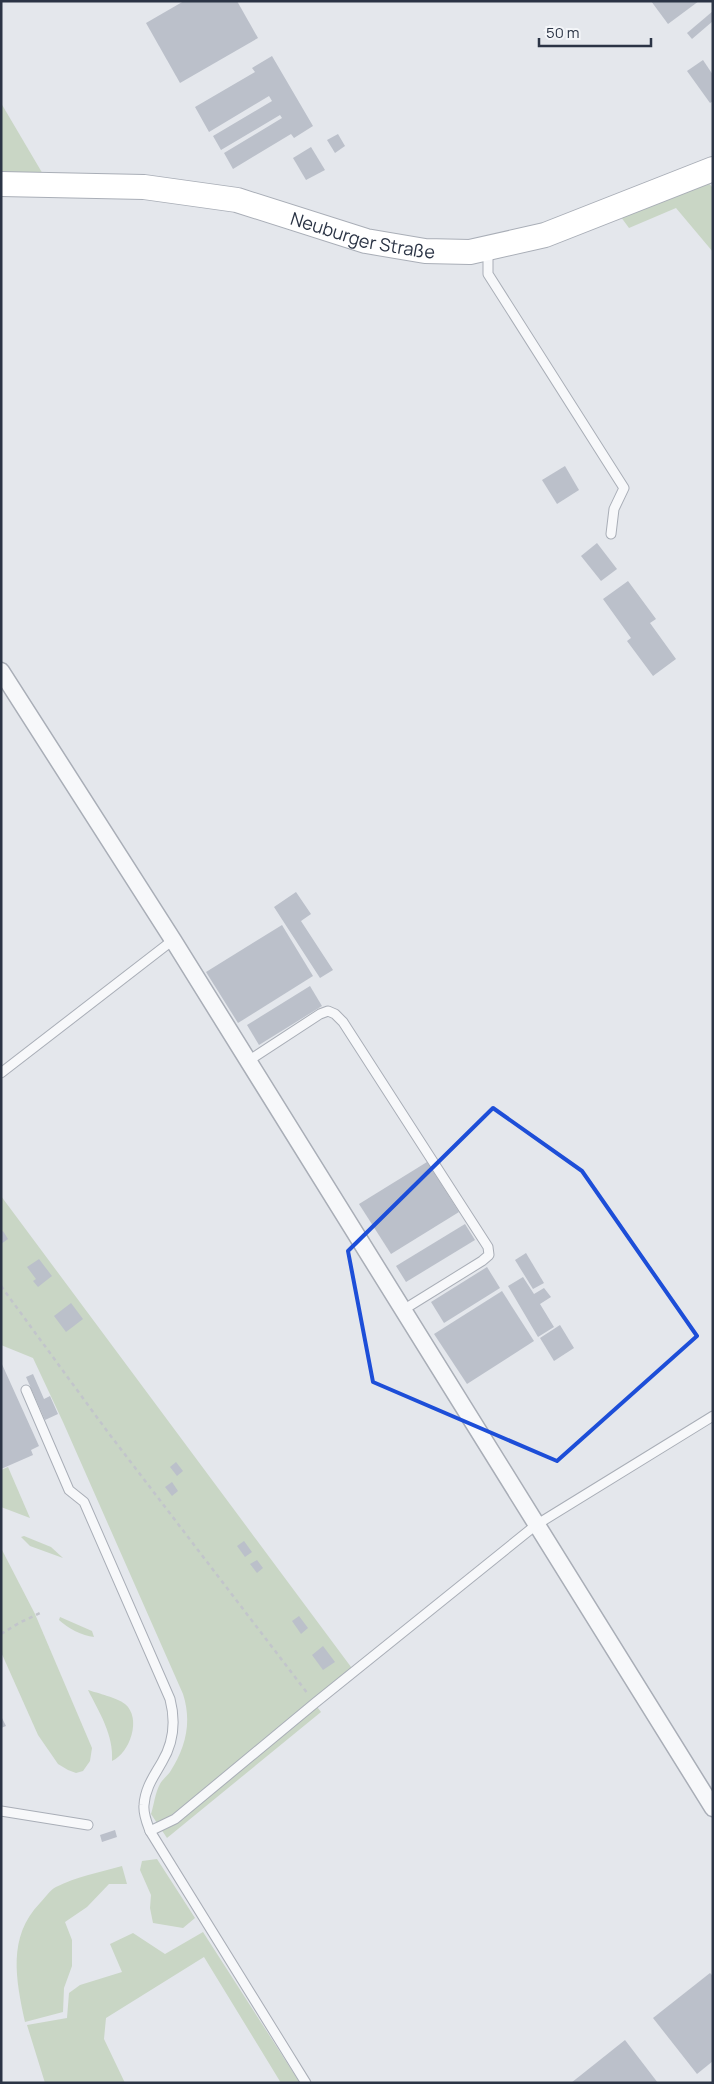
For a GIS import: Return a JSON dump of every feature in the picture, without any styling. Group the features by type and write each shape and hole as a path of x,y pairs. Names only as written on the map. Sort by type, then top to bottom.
{"street":[{"name":"Neuburger Straße","path":"1,184 144,187 237,200 366,241 417,250 470,252 545,235 713,169"},
{"path":"1,671 173,940 713,1808"}],"lane":[{"path":"488,249 488,274 624,488 614,510 611,534"},
{"path":"1,1073 173,940"},
{"path":"248,1061 320,1014 328,1011 335,1014 343,1022 488,1247 489,1255 482,1261 403,1310"},
{"path":"26,1390 69,1490 84,1502 170,1699 175,1715 171,1743 163,1761 151,1779 144,1806 150,1831 306,2083"},
{"path":"150,1831 175,1819 315,1703 536,1525 713,1416"},
{"path":"1,1811 88,1825"}],"path":[{"path":"1,1286 107,1431 315,1703"},
{"path":"1,1634 19,1622 42,1612"}],"highlighted area":[{"path":"493,1108 582,1171 697,1336 557,1461 373,1382 348,1251"}],"green space":[{"path":"1,103 47,181 1,180"},
{"path":"705,179 713,188 713,252 676,208 629,228 618,213"},
{"path":"1,1196 354,1671 315,1704 321,1712 167,1838 151,1814 158,1788 176,1763 184,1744 187,1724 186,1704 63,1422 33,1358 1,1345"},
{"path":"8,1467 30,1518 1,1507 1,1470"},
{"path":"24,1536 51,1547 63,1558 30,1546 21,1537"},
{"path":"1,1548 35,1614 92,1748 90,1761 83,1771 76,1773 58,1764 38,1735 1,1652"},
{"path":"60,1617 92,1631 94,1637 71,1629 59,1620"},
{"path":"88,1690 122,1702 130,1710 133,1718 132,1735 129,1743 124,1751 112,1761 111,1742 108,1733"},
{"path":"157,1859 195,1918 183,1928 153,1923 150,1908 151,1895 140,1870 142,1861"},
{"path":"122,1866 127,1884 109,1884 87,1907 65,1922 72,1940 72,1966 64,1988 63,2012 25,2022 17,1975 17,1960 22,1930 30,1916 56,1887"},
{"path":"203,1932 300,2083 281,2083 204,1957 106,2018 104,2039 125,2083 45,2083 27,2025 67,2018 69,1993 80,1985 122,1972 110,1944 133,1933 165,1954"}],"building":[{"path":"184,1 237,1 258,38 180,83 146,23"},
{"path":"651,1 699,1 668,24"},
{"path":"713,11 713,21 692,39 687,33"},
{"path":"272,56 313,126 294,138 291,134 233,169 224,153 282,118 280,115 221,150 213,136 272,101 269,96 209,132 195,107 255,72 252,68"},
{"path":"703,60 713,75 713,101 710,103 687,71"},
{"path":"338,134 345,146 335,153 327,140"},
{"path":"311,147 325,170 306,180 293,158"},
{"path":"565,466 579,490 557,504 542,480"},
{"path":"597,543 617,569 601,581 581,556"},
{"path":"628,581 656,619 650,623 676,659 653,676 627,641 631,638 603,599"},
{"path":"296,892 311,914 301,921 333,970 320,978 274,907"},
{"path":"282,925 313,976 238,1023 206,972"},
{"path":"310,986 322,1006 259,1045 247,1025"},
{"path":"427,1162 459,1212 391,1254 359,1204"},
{"path":"465,1224 475,1240 406,1282 396,1266"},
{"path":"3,1231 8,1239 1,1244 1,1232"},
{"path":"526,1253 544,1283 533,1289 515,1260"},
{"path":"39,1259 52,1276 38,1287 33,1281 36,1279 27,1267"},
{"path":"487,1267 500,1288 444,1323 431,1302"},
{"path":"523,1277 534,1294 544,1288 551,1297 540,1304 554,1327 538,1337 508,1286"},
{"path":"502,1291 534,1341 467,1384 434,1334"},
{"path":"71,1303 83,1319 66,1332 54,1316"},
{"path":"560,1325 574,1348 554,1361 540,1338"},
{"path":"1,1362 39,1446 31,1450 33,1455 1,1469"},
{"path":"33,1374 44,1399 50,1396 58,1414 45,1420 26,1377"},
{"path":"176,1462 183,1471 177,1476 170,1467"},
{"path":"172,1482 178,1491 172,1496 165,1487"},
{"path":"244,1541 252,1552 245,1557 237,1546"},
{"path":"257,1560 263,1568 257,1573 250,1564"},
{"path":"299,1616 308,1628 301,1634 292,1621"},
{"path":"323,1646 335,1662 323,1670 312,1655"},
{"path":"1,1716 6,1726 1,1728"},
{"path":"115,1830 117,1837 102,1842 100,1835"},
{"path":"710,1973 713,1976 713,2061 697,2074 653,2018"},
{"path":"625,2040 658,2083 571,2083"}]}
